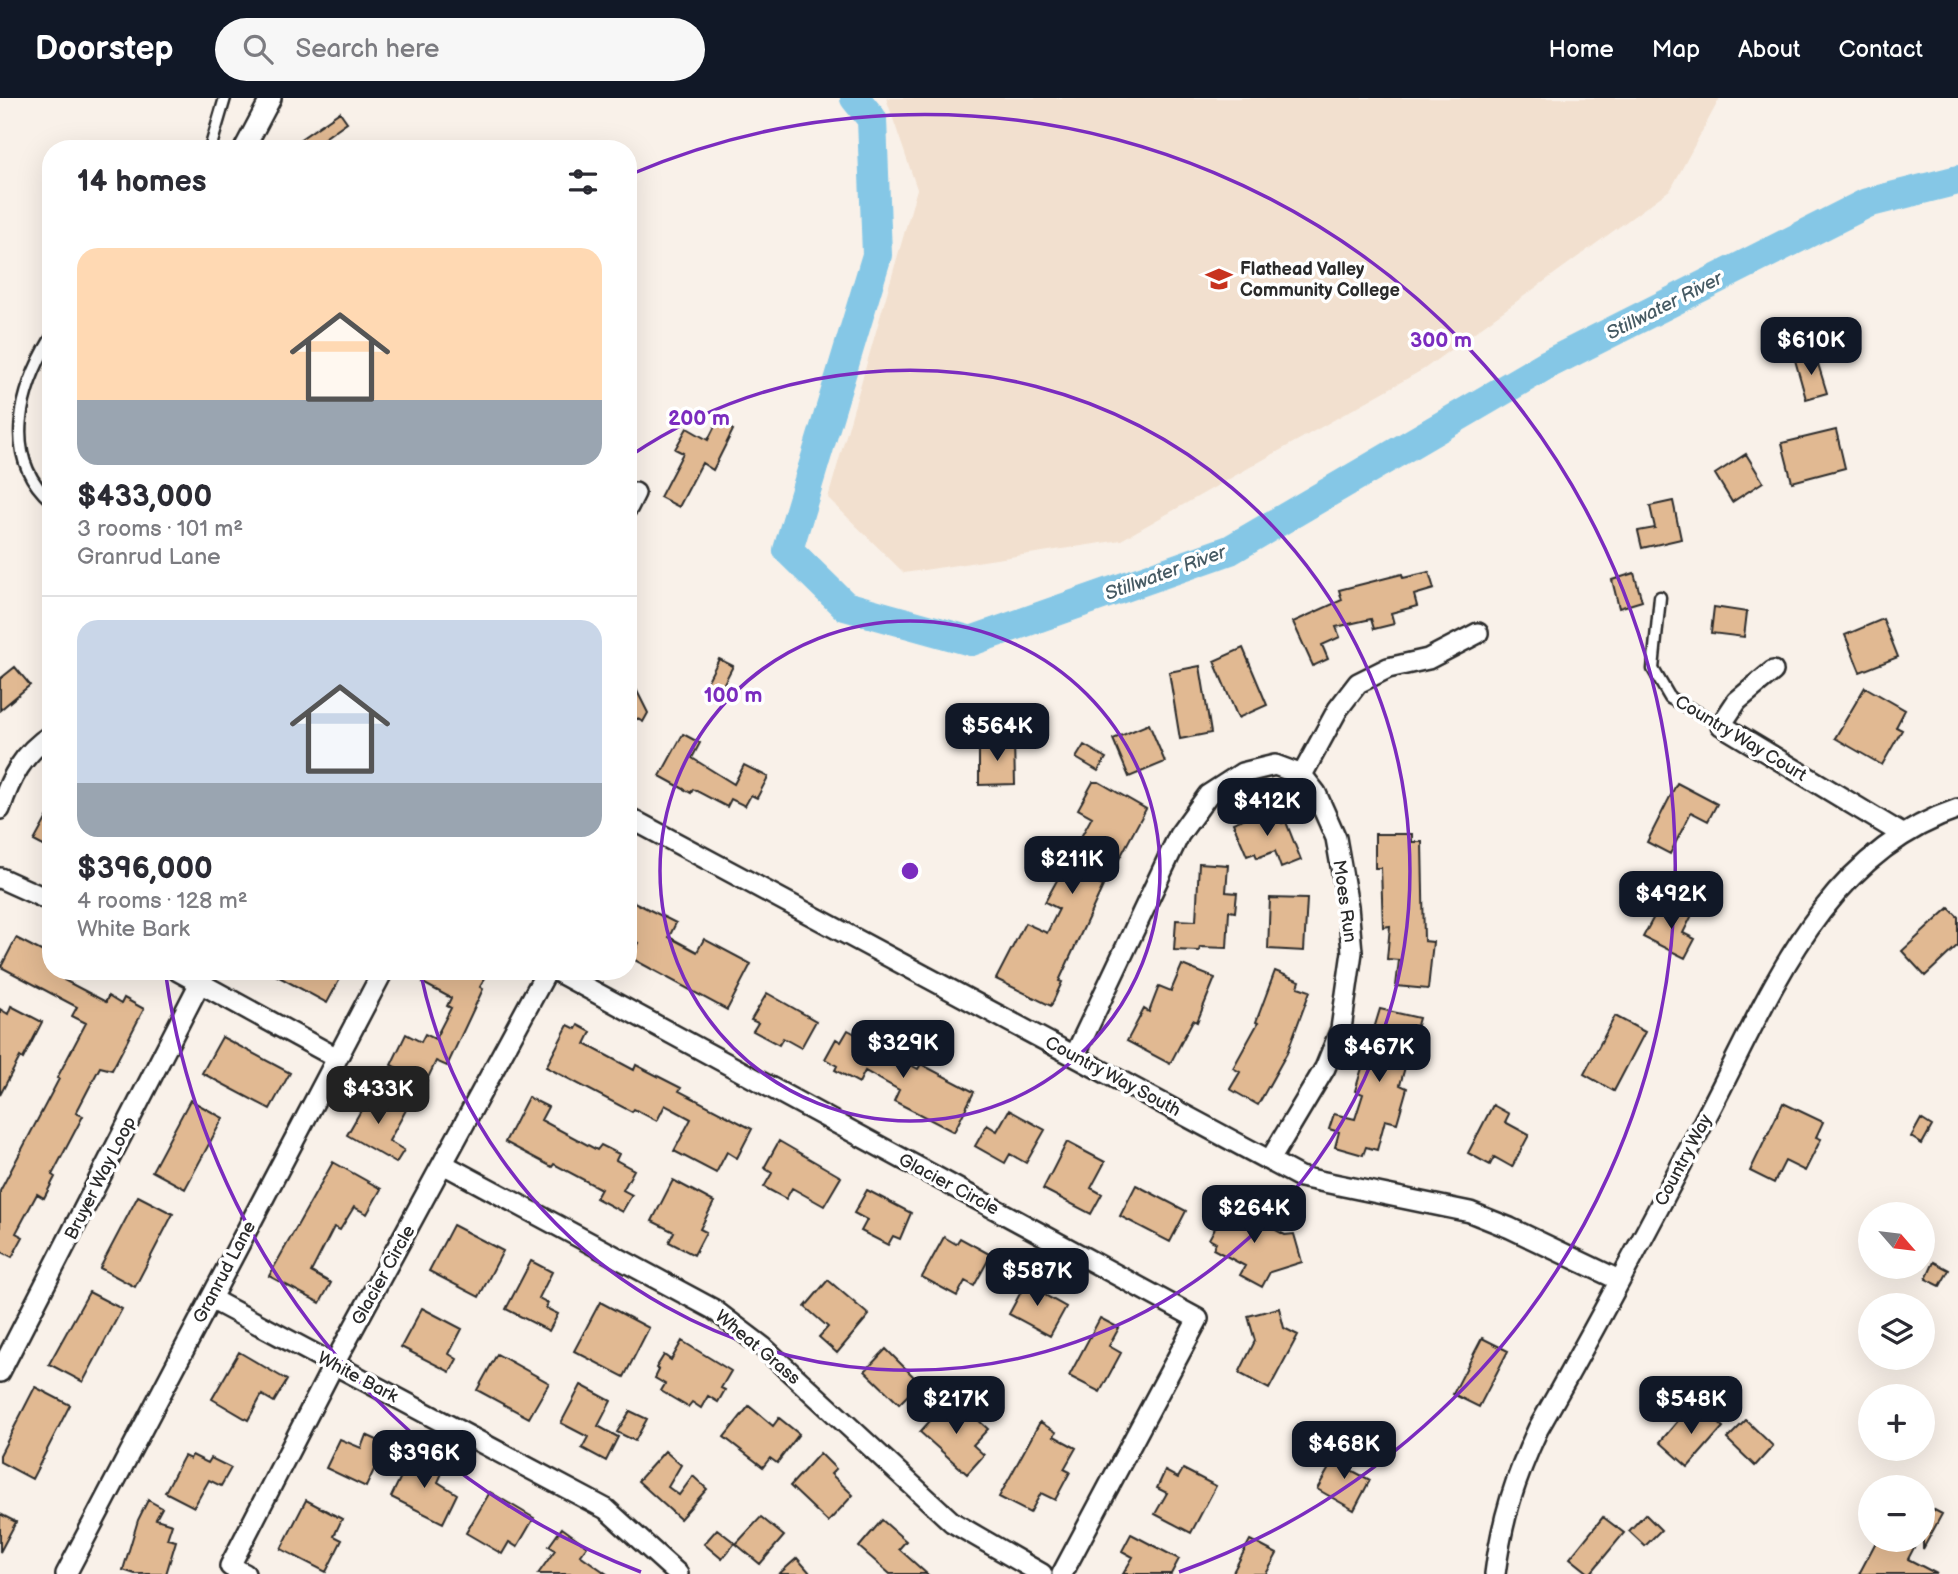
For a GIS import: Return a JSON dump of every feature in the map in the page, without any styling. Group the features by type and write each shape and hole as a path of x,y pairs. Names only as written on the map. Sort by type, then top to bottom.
{"street":[{"path":"249,140 271,98"},
{"path":"1076,1055 1179,835 1208,795 1242,773 1275,765 1302,775 1338,709 1358,683 1388,668 1428,659 1478,633"},
{"path":"1721,724 1737,701 1773,671"},
{"name":"Country Way Court","path":"1721,724 1902,834"},
{"path":"0,809 6,790 19,766 42,741"},
{"name":"Moes Run","path":"1270,1160 1325,1068 1341,1029 1352,952 1349,906 1336,838 1317,793 1302,775"},
{"name":"Country Way","path":"1495,1574 1500,1533 1519,1469 1538,1429 1798,943 1824,908 1852,878 1902,834 1958,809"},
{"name":"Country Way South","path":"637,822 1300,1177 1470,1212 1619,1280"},
{"path":"0,878 42,897"},
{"name":"Bruyer Way Loop","path":"0,1372 201,980"},
{"path":"208,980 337,1058"},
{"name":"Granrud Lane","path":"66,1574 378,980"},
{"name":"Glacier Circle","path":"245,1574 230,1566 334,1364 542,980"},
{"name":"Glacier Circle","path":"573,980 1198,1319 1062,1574"},
{"name":"Wheat Grass","path":"443,1164 713,1309 764,1347 953,1522 1042,1574"},
{"name":"White Bark","path":"211,1299 606,1509 678,1574"}],"lane":[{"path":"213,140 225,98"},
{"path":"42,352 33,367 19,414 22,457 42,493"},
{"name":"Country Way Court","path":"1660,597 1653,669 1670,698 1721,724"}],"shaded area":[{"name":"Flathead Valley Community College","path":"886,98 1720,98 1671,189 1424,369 1121,540 904,573 828,498 917,189"}],"building":[{"path":"340,112 347,122 322,140 299,140"},
{"path":"1815,354 1827,393 1806,399 1795,360"},
{"path":"717,422 733,430 713,470 702,463 679,507 660,497 683,453 675,449 687,428 708,440"},
{"path":"1836,430 1845,468 1792,482 1782,443"},
{"path":"1746,454 1763,482 1732,502 1715,474"},
{"path":"1673,501 1681,539 1642,548 1638,531 1655,528 1650,506"},
{"path":"1429,572 1434,589 1414,595 1417,606 1391,613 1394,624 1374,629 1371,619 1336,627 1340,637 1322,645 1328,659 1313,666 1293,622 1342,600 1339,590 1402,574 1403,578"},
{"path":"1634,573 1642,601 1619,608 1612,580"},
{"path":"1714,607 1747,612 1744,637 1711,633"},
{"path":"1883,619 1898,657 1860,672 1845,635"},
{"path":"1243,648 1267,705 1238,718 1214,661"},
{"path":"719,659 733,666 719,693 705,686"},
{"path":"1200,666 1211,733 1180,739 1169,672"},
{"path":"15,667 30,685 0,710 0,679"},
{"path":"1865,687 1905,710 1896,727 1902,730 1882,765 1835,738"},
{"path":"637,691 648,713 643,722 637,719"},
{"path":"1149,724 1165,762 1129,777 1113,739"},
{"path":"683,734 700,743 692,758 734,784 744,765 768,777 757,798 751,795 745,806 731,799 727,807 693,789 691,793 660,776"},
{"path":"979,741 1014,741 1015,784 979,785"},
{"path":"1084,745 1106,758 1098,771 1076,758"},
{"path":"1093,782 1099,782 1146,809 1117,863 1109,859 1096,883 1103,886 1059,981 1062,982 1051,1006 996,979 1025,923 1047,933 1059,909 1045,902 1092,817 1078,809"},
{"path":"1677,783 1717,804 1708,821 1691,812 1670,854 1647,842"},
{"path":"1270,808 1275,821 1280,819 1282,823 1286,822 1301,860 1281,868 1275,851 1257,858 1255,853 1247,856 1233,823"},
{"path":"42,826 42,845 34,841"},
{"path":"1375,834 1412,834 1412,842 1422,842 1424,941 1433,942 1428,989 1396,986 1399,960 1387,959 1390,926 1383,927 1381,868 1375,868"},
{"path":"1199,863 1228,865 1226,892 1237,893 1235,912 1229,911 1227,948 1174,950 1176,920 1196,921"},
{"path":"1270,898 1307,899 1304,951 1268,949"},
{"path":"1672,903 1693,913 1683,933 1695,939 1685,958 1643,937 1656,913 1665,917"},
{"path":"637,904 676,923 669,937 697,952 704,939 751,964 727,1010 637,961"},
{"path":"1949,908 1958,917 1958,945 1925,976 1902,951"},
{"path":"16,938 42,951 42,980 64,980 106,1002 108,996 121,1004 124,998 144,1009 112,1070 100,1067 76,1113 83,1116 52,1175 55,1177 44,1198 37,1194 16,1233 23,1237 12,1257 0,1251 0,1191 86,1023 72,1016 77,1007 1,967"},
{"path":"1182,965 1215,978 1197,1022 1193,1020 1170,1064 1127,1041 1144,1009 1149,1012 1159,986 1171,991"},
{"path":"1275,971 1300,981 1298,987 1310,991 1287,1053 1258,1105 1230,1089 1240,1072 1233,1068 1258,1023 1256,1022"},
{"path":"285,980 339,980 327,1003"},
{"path":"424,980 484,980 480,987 483,989 447,1066 436,1061 426,1082 391,1065 406,1034 421,1042 425,1034 435,1039 451,1008 447,1006 451,998 423,983"},
{"path":"767,993 816,1021 801,1048 783,1038 779,1045 753,1031 758,1023 751,1020"},
{"path":"11,1006 42,1022 0,1095 0,1009 8,1014"},
{"path":"1380,1009 1419,1018 1400,1085 1407,1088 1397,1123 1385,1120 1377,1150 1366,1147 1363,1155 1335,1147 1339,1132 1329,1129 1334,1114 1355,1119 1363,1094 1355,1091"},
{"path":"1615,1016 1645,1032 1614,1091 1584,1074"},
{"path":"568,1025 576,1029 578,1025 591,1032 585,1044 634,1070 636,1065 752,1129 737,1158 727,1152 716,1173 674,1151 691,1119 665,1105 657,1121 634,1109 632,1112 546,1067"},
{"path":"848,1030 918,1069 921,1064 974,1092 954,1132 894,1101 899,1090 865,1071 859,1083 835,1070 837,1066 825,1059 836,1039 841,1042"},
{"path":"222,1037 290,1073 270,1109 202,1073"},
{"path":"372,1091 406,1110 389,1141 404,1150 396,1163 347,1135"},
{"path":"528,1097 548,1107 541,1120 597,1150 601,1145 619,1154 616,1160 634,1170 623,1190 632,1195 622,1212 596,1198 601,1189 505,1142"},
{"path":"190,1100 223,1118 185,1189 152,1171"},
{"path":"1783,1103 1823,1122 1816,1137 1821,1139 1805,1171 1785,1161 1774,1183 1750,1171"},
{"path":"1493,1105 1509,1114 1505,1122 1529,1135 1512,1167 1494,1157 1490,1165 1468,1153"},
{"path":"1009,1110 1045,1130 1026,1163 1010,1154 1005,1163 975,1146 987,1125 997,1131"},
{"path":"1921,1119 1932,1126 1922,1144 1911,1137"},
{"path":"779,1141 841,1177 824,1206 792,1188 786,1199 764,1187 772,1173 764,1168"},
{"path":"1067,1142 1105,1162 1091,1188 1102,1194 1091,1214 1043,1189"},
{"path":"333,1162 381,1189 367,1214 354,1207 340,1230 334,1227 311,1272 331,1283 320,1303 269,1276"},
{"path":"673,1180 714,1202 700,1229 706,1232 694,1255 669,1242 674,1232 652,1221"},
{"path":"1136,1185 1186,1211 1170,1242 1120,1216"},
{"path":"867,1190 911,1213 900,1239 893,1236 888,1245 861,1231 867,1220 854,1213"},
{"path":"138,1196 173,1214 135,1287 100,1268"},
{"path":"1228,1204 1285,1235 1294,1234 1302,1262 1270,1272 1262,1287 1240,1275 1245,1266 1213,1249 1216,1243 1209,1239"},
{"path":"453,1225 503,1251 479,1297 429,1271"},
{"path":"944,1237 956,1244 960,1238 991,1255 974,1286 965,1281 957,1296 922,1277"},
{"path":"531,1261 552,1272 539,1298 548,1303 546,1308 558,1314 549,1331 506,1309"},
{"path":"1936,1263 1949,1270 1940,1286 1926,1279 1936,1279"},
{"path":"1029,1277 1049,1287 1045,1295 1066,1307 1050,1336 1009,1314"},
{"path":"828,1280 869,1315 837,1353 819,1337 828,1327 805,1307"},
{"path":"89,1292 122,1309 83,1382 49,1364"},
{"path":"600,1302 649,1328 624,1377 574,1351"},
{"path":"422,1308 462,1329 449,1354 457,1359 450,1372 401,1347"},
{"path":"1279,1308 1284,1328 1298,1335 1269,1389 1239,1373 1255,1341 1248,1316"},
{"path":"1100,1318 1119,1328 1109,1346 1121,1353 1100,1392 1069,1376"},
{"path":"1482,1338 1508,1351 1479,1407 1453,1394"},
{"path":"682,1341 731,1371 721,1388 725,1390 718,1402 708,1396 701,1408 692,1402 688,1407 661,1391 665,1384 655,1378 659,1370 656,1368 664,1355 671,1360"},
{"path":"886,1349 920,1383 899,1404 865,1371"},
{"path":"239,1352 287,1380 274,1402 262,1395 248,1420 212,1399"},
{"path":"497,1354 549,1383 529,1418 477,1390"},
{"path":"581,1385 611,1401 598,1426 618,1437 606,1461 582,1448 588,1437 561,1423"},
{"path":"35,1387 70,1405 32,1479 0,1462 0,1455"},
{"path":"948,1401 961,1413 965,1408 988,1429 973,1445 984,1455 967,1474 920,1432"},
{"path":"749,1406 773,1426 779,1418 799,1434 777,1463 770,1458 763,1467 724,1437"},
{"path":"1688,1409 1701,1420 1707,1413 1723,1427 1688,1467 1660,1442"},
{"path":"630,1411 647,1419 635,1441 617,1432"},
{"path":"1746,1420 1773,1446 1755,1466 1727,1439"},
{"path":"1040,1422 1056,1432 1054,1436 1076,1448 1064,1469 1070,1472 1055,1500 1041,1493 1030,1513 999,1497"},
{"path":"366,1435 386,1444 366,1487 326,1468 340,1439 361,1448"},
{"path":"1341,1447 1356,1455 1349,1469 1370,1480 1354,1510 1317,1489"},
{"path":"665,1451 681,1465 668,1487 679,1495 693,1476 707,1489 680,1519 638,1481"},
{"path":"820,1453 836,1469 831,1474 853,1495 828,1522 790,1486"},
{"path":"192,1455 208,1463 211,1458 231,1468 221,1486 209,1480 194,1507 165,1492 184,1456 190,1459"},
{"path":"411,1456 443,1471 438,1482 457,1494 443,1523 391,1497"},
{"path":"1183,1469 1216,1486 1191,1533 1155,1514 1167,1493 1157,1488 1165,1471 1178,1478"},
{"path":"490,1492 534,1518 517,1547 509,1542 502,1554 466,1533"},
{"path":"148,1500 162,1508 156,1519 172,1524 167,1539 176,1541 166,1574 135,1574 123,1570 138,1520"},
{"path":"306,1500 342,1519 334,1536 342,1540 326,1572 281,1549"},
{"path":"1935,1510 1942,1514 1935,1527"},
{"path":"0,1514 16,1522 0,1552"},
{"path":"1645,1514 1661,1530 1645,1546 1629,1531"},
{"path":"761,1517 784,1536 760,1564 736,1544"},
{"path":"1603,1517 1624,1533 1590,1574 1570,1558"},
{"path":"882,1520 906,1541 899,1549 927,1574 890,1574 859,1547"},
{"path":"562,1528 587,1546 580,1555 607,1574 538,1574 555,1550 549,1546"},
{"path":"717,1529 735,1543 722,1559 704,1544"},
{"path":"1131,1534 1179,1559 1171,1574 1123,1574 1133,1557 1122,1551"},
{"path":"1250,1540 1277,1554 1266,1574 1232,1574"},
{"path":"1871,1552 1912,1552 1908,1559 1937,1574 1859,1574"},
{"path":"797,1558 811,1574 779,1574"}],"waterway":[{"name":"Stillwater River","path":"855,98 872,119 877,255 788,550 845,606 971,641 1230,550 1546,365 1867,203 1958,180"}],"place":[{"name":"Flathead Valley Community College","path":"1219,279"}]}
